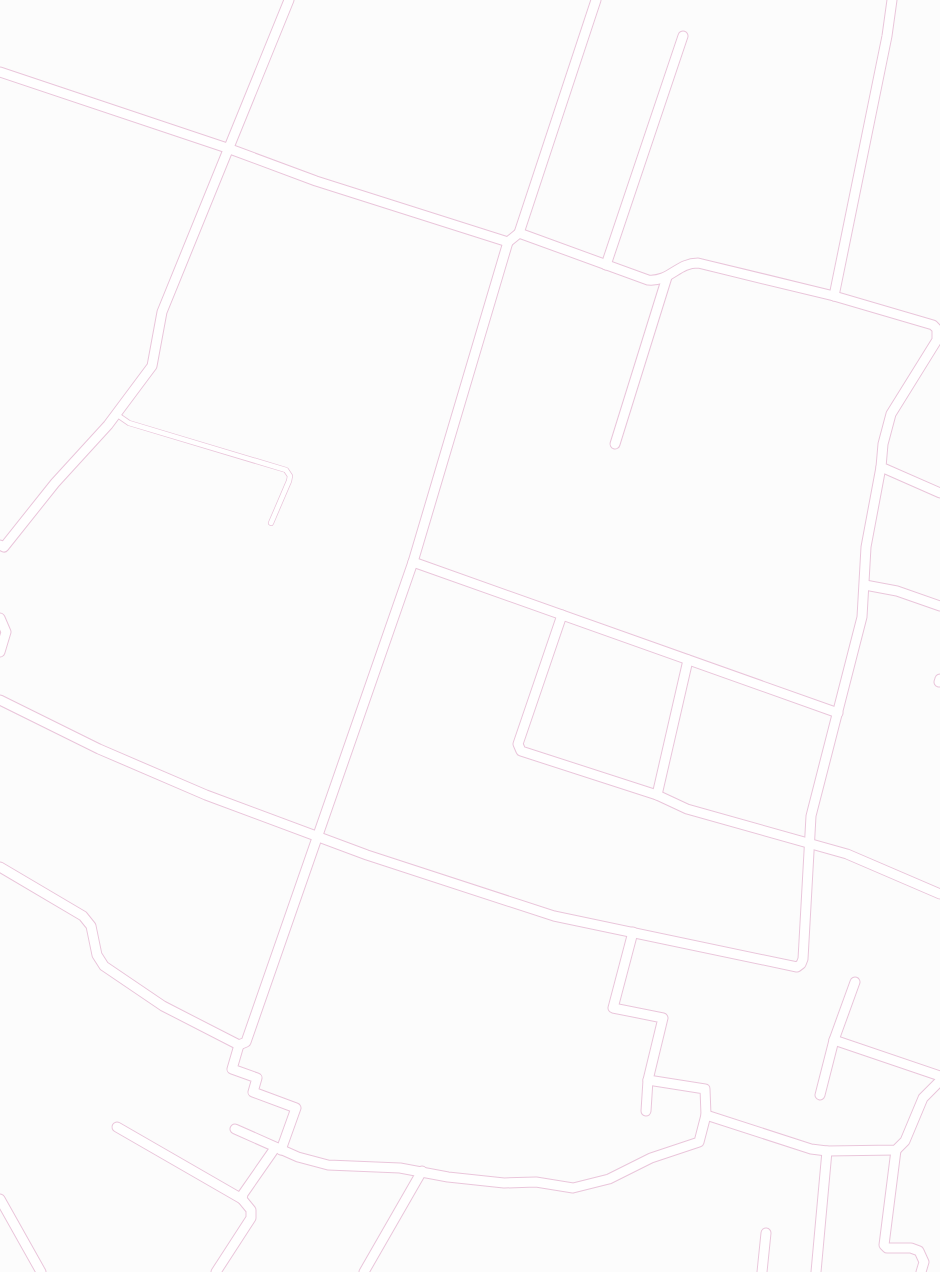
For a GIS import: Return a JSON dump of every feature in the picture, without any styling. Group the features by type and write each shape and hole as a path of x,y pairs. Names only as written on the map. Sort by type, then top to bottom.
{"street":[{"path":"1,549 55,483 83,454 116,414 152,366 162,312 230,149 289,0"},
{"path":"239,1045 246,1042 413,562 508,242 519,233 596,0"},
{"path":"834,296 888,36 892,0"},
{"path":"606,265 682,36"},
{"path":"0,72 230,149 316,181 508,242"},
{"path":"0,700 99,749 206,795 367,855 554,916 797,967 801,964 803,959 812,809 862,617 866,547 881,467 883,444 891,414 935,346 937,340 937,329 932,325 834,296 698,263 684,265 667,277 659,280 648,280 519,233"},
{"path":"615,444 667,277"},
{"path":"881,467 940,493"},
{"path":"413,562 838,713"},
{"path":"865,585 897,591 940,606"},
{"path":"562,615 518,744 522,751 657,795 687,809 847,854 940,894"},
{"path":"0,618 5,626 6,632 0,652"},
{"path":"657,795 688,660"},
{"path":"0,867 83,916 91,926 96,955 104,966 163,1006 239,1045"},
{"path":"633,932 613,1008 663,1018 648,1080 646,1111"},
{"path":"820,1095 834,1040 855,982"},
{"path":"834,1040 940,1076"},
{"path":"239,1045 232,1069 257,1078 253,1092 296,1108 278,1149 242,1199"},
{"path":"235,1129 298,1158 328,1165 400,1168 448,1177 504,1183 536,1182 573,1188 608,1179 651,1158 700,1142 706,1115 705,1089 648,1080"},
{"path":"921,1272 924,1262 919,1251 911,1248 887,1248 884,1245 896,1150 905,1141 923,1098 940,1081"},
{"path":"706,1115 793,1144 827,1151 896,1150"},
{"path":"117,1127 242,1199 251,1210 251,1218 216,1272"},
{"path":"816,1272 827,1151"},
{"path":"364,1272 422,1171"},
{"path":"0,1199 41,1272"},
{"path":"762,1272 766,1233"}],"lane":[{"path":"116,414 129,423 286,470 290,476 289,481 271,523"}]}
